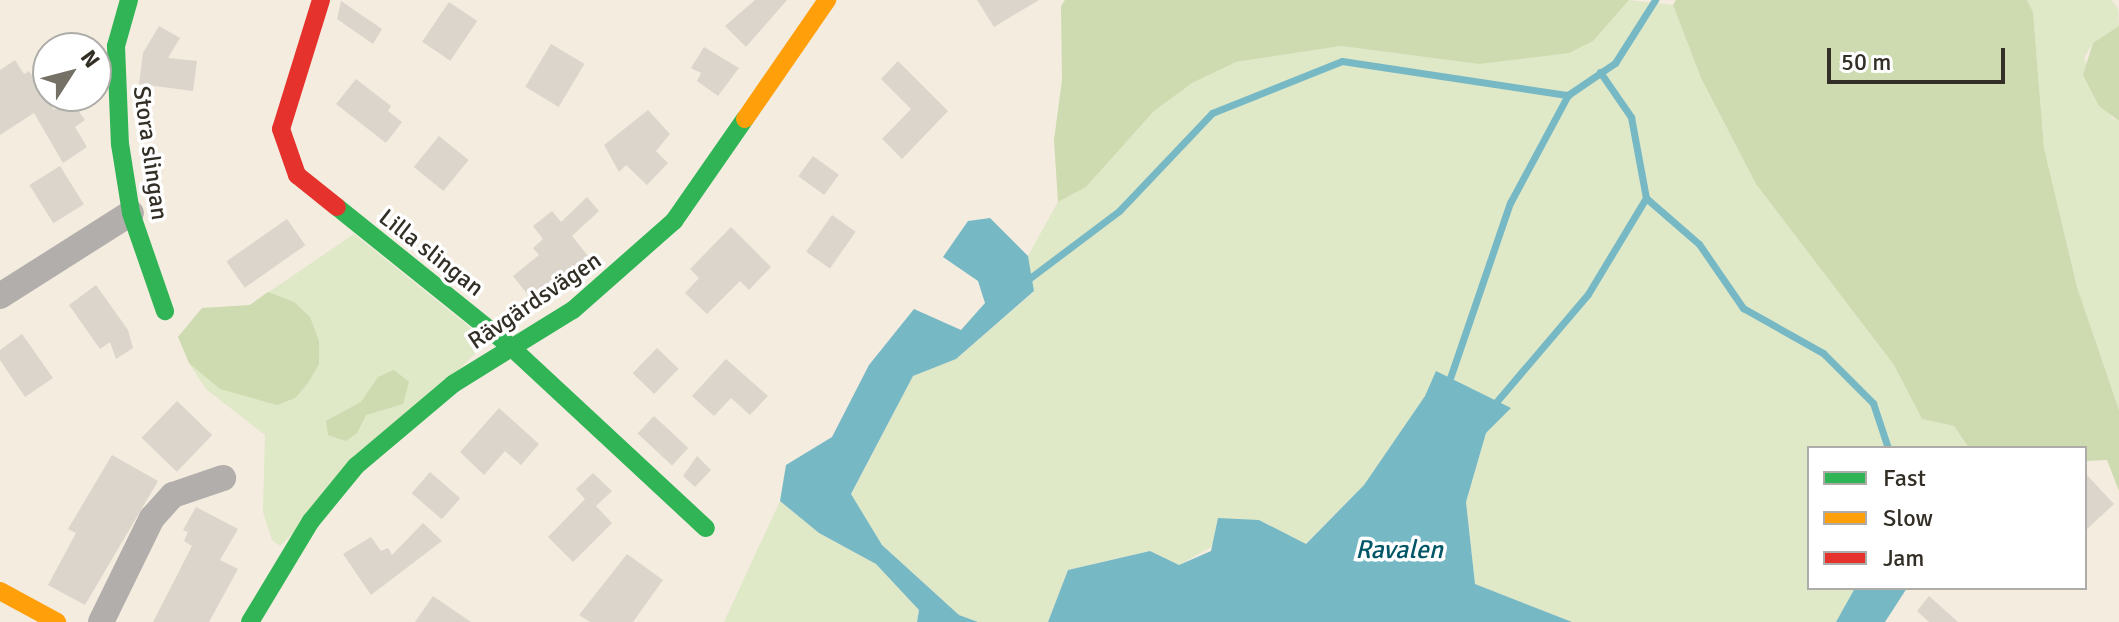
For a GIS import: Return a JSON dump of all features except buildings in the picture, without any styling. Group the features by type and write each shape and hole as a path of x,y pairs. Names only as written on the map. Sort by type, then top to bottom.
{"street":[{"name":"Stora slingan","path":"129,0 116,46 114,89 131,213 165,311"},
{"name":"Lilla slingan","path":"321,0 281,129 297,175 511,347 706,528"},
{"name":"Rävgärdsvägen","path":"259,619 311,521 356,466 453,384 573,310 674,221 827,0"},
{"path":"0,296 131,213"},
{"path":"101,622 152,518 173,495 223,478"},
{"path":"0,591 57,622"}],"green space":[{"path":"1065,0 1629,0 1593,41 1569,53 1479,64 1341,46 1236,62 1192,83 1153,112 1086,187 1058,202 1054,140 1062,80 1061,6"},
{"path":"1629,0 1673,5 1701,78 1756,184 1894,365 1922,419 1954,426 1968,446 1807,446 1807,590 1854,590 1836,622 1572,622 1475,584 1466,502 1486,433 1510,408 1436,372 1425,396 1364,485 1305,544 1259,520 1179,565 1150,551 1068,570 1048,622 978,622 959,615 882,545 851,495 913,376 956,359 1034,292 1028,256 1058,202 1086,187 1153,112 1192,83 1236,62 1341,46 1479,64 1593,41"},
{"path":"1676,0 2027,0 2033,12 2044,148 2077,287 2119,410 2119,491 2107,460 2087,461 2087,446 1968,446 1954,426 1922,419 1894,365 1756,184 1701,78 1673,5"},
{"path":"2027,0 2111,0 2118,8 2119,26 2093,43 2084,58 2112,118 2119,121 2119,410 2077,287 2044,148 2033,12"},
{"path":"2119,26 2119,121 2099,106 2083,75 2093,43"},
{"path":"354,234 477,333 481,348 280,546 272,540 263,512 265,435 206,389 189,363 250,305"},
{"path":"268,292 294,302 310,317 319,341 319,364 308,383 295,398 277,405 220,389 189,363 178,337 202,308 250,305"},
{"path":"394,370 409,382 403,404 366,415 357,433 346,441 328,435 326,421 361,402 378,377"},
{"path":"780,501 819,533 876,564 919,610 917,622 724,622"}],"water":[{"path":"990,218 1028,256 1034,291 956,359 913,376 851,494 882,545 959,615 978,622 917,622 919,610 876,564 819,533 780,501 786,465 832,437 869,365 914,309 961,330 985,303 978,281 943,257 968,221"},
{"name":"Ravalen","path":"1436,371 1511,408 1486,433 1466,502 1475,584 1572,622 1048,622 1068,570 1150,551 1179,565 1211,551 1218,518 1259,520 1306,544 1364,485 1425,396"},
{"path":"1854,590 1906,590 1885,622 1836,622"}],"waterway":[{"path":"1026,281 1119,211 1212,113 1342,61 1568,95 1615,63 1655,0"},
{"name":"Ravalen","path":"1600,72 1631,117 1646,198 1699,244 1743,308 1823,353 1873,403 1887,446"},
{"name":"Ravalen","path":"1450,378 1510,203 1568,95"},
{"name":"Ravalen","path":"1497,401 1588,294 1646,198"}],"traffic: fast":[{"path":"129,0 116,46 120,144 131,213 165,311"},
{"path":"250,622 311,521 356,466 453,384 573,310 674,221 745,119"},
{"path":"337,207 511,347 706,528"}],"traffic: slow":[{"path":"745,119 827,0"},
{"path":"0,591 57,622"}],"traffic: jam":[{"path":"321,0 281,129 297,175 337,207"}]}
